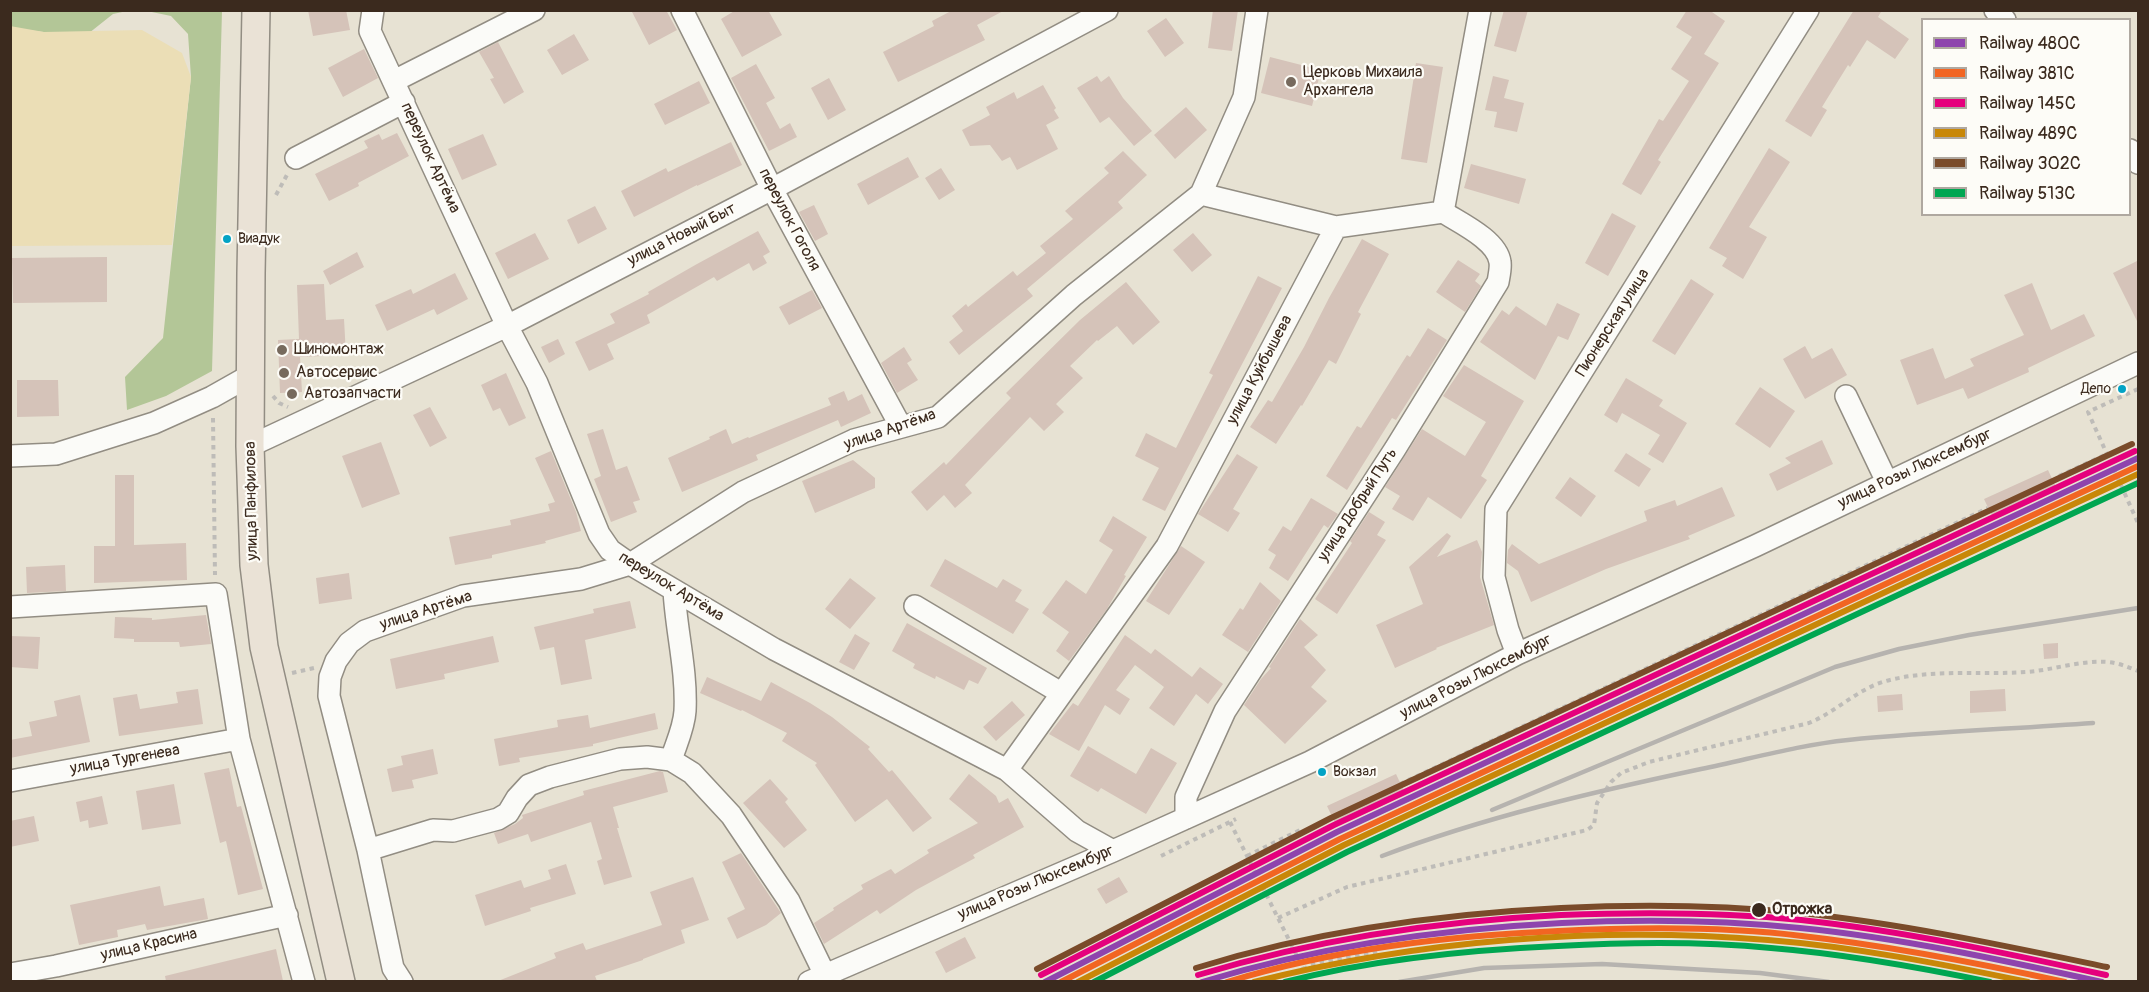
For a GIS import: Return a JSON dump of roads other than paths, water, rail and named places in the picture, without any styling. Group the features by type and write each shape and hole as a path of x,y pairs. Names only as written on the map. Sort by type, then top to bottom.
{"main road":[{"name":"улица Панфилова","path":"256,10 261,382 250,446 254,565 264,647 341,981"}],"street":[{"name":"переулок Артёма","path":"373,10 370,31 507,326 537,383 599,534 610,550 774,648 1007,770 1077,831 1113,851"},
{"path":"394,81 534,10"},
{"name":"переулок Гоголя","path":"682,10 772,189 901,427"},
{"name":"улица Новый Быт","path":"250,446 507,326 772,189 1107,10"},
{"path":"1257,10 1244,98 1201,194 1336,227 1443,212 1480,10"},
{"name":"Пионерская улица","path":"1517,654 1494,577 1496,509 1808,10"},
{"path":"296,158 404,102"},
{"name":"улица Артёма","path":"368,850 329,696 330,677 336,661 350,643 365,631 463,596 581,579 630,564 742,492 854,440 938,417 1074,295 1201,194"},
{"name":"улица Добрый Путь","path":"1186,818 1186,797 1225,711 1395,449 1498,282 1500,261 1493,246 1443,212"},
{"name":"улица Куйбышева","path":"1007,770 1167,546 1336,227"},
{"name":"улица Розы Люксембург","path":"817,978 1113,851 1310,762 1517,654 1755,546 2139,363"},
{"path":"10,456 56,454 154,423 212,397 261,382"},
{"path":"1846,396 1887,482"},
{"path":"671,760 685,710 674,590"},
{"path":"10,607 216,594 239,739 304,981"},
{"path":"915,606 1062,693"},
{"name":"улица Тургенева","path":"10,781 239,739"},
{"path":"402,981 393,968 368,850 433,831 453,831 498,819 508,813 517,798 529,785 550,777 620,759 647,757 671,760 692,773 730,815 789,901 817,978"},
{"name":"улица Красина","path":"10,974 58,974 287,915"}],"railway":[{"path":"1492,810 1835,667 1899,649 1969,635 2138,608"},
{"path":"1382,856 1460,829 1540,806 1811,745 1878,737 2093,723"},
{"path":"1399,982 1484,968 1602,964 1760,973 1829,982"}],"rail line":[{"name":"302С","path":"1037,969 1331,818 2132,444"},
{"name":"145С","path":"1041,975 1334,825 2135,451"},
{"name":"480С","path":"1045,982 1337,832 2138,458"},
{"name":"381С","path":"1061,982 1340,839 2138,466"},
{"name":"489С","path":"1078,982 1344,845 2138,474"},
{"name":"513С","path":"1094,982 1347,852 2138,483"},
{"name":"302С","path":"1196,968 1286,944 1376,926 1514,911 1651,906 1741,908 1878,923 2107,967"},
{"name":"145С","path":"1198,975 1287,951 1423,927 1561,915 1651,913 1741,915 1878,930 1954,943 2106,975"},
{"name":"480С","path":"1202,982 1291,958 1380,941 1516,926 1651,921 1741,923 1838,932 1951,950 2102,982"},
{"name":"381С","path":"1227,982 1309,961 1391,946 1516,933 1649,928 1741,930 1835,940 2000,968 2065,982"},
{"name":"489С","path":"1254,982 1380,956 1444,947 1509,940 1639,935 1704,936 1834,947 2028,982"},
{"name":"513С","path":"1285,982 1352,967 1455,953 1664,943 1718,944 1854,957 1990,982"}],"place":[{"name":"Церковь Михаила Архангела","path":"1291,82"},
{"name":"Виадук","path":"227,239"},
{"name":"Шиномонтаж","path":"282,350"},
{"name":"Автосервис","path":"284,373"},
{"name":"Депо","path":"2122,389"},
{"name":"Автозапчасти","path":"292,394"},
{"name":"Вокзал","path":"1322,772"},
{"name":"Отрожка","path":"1759,910"}]}
